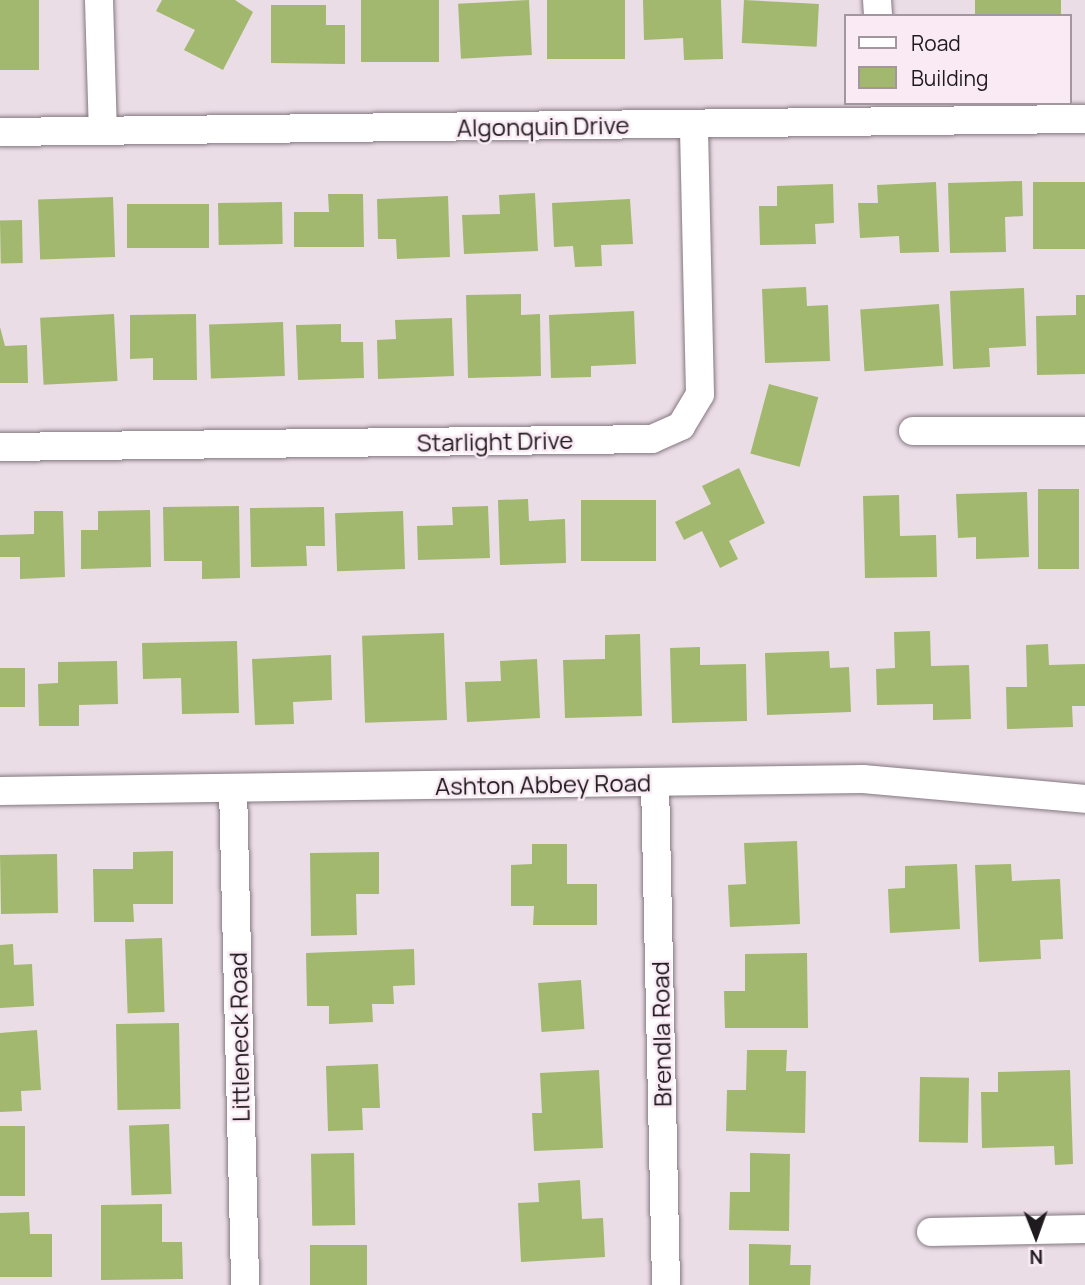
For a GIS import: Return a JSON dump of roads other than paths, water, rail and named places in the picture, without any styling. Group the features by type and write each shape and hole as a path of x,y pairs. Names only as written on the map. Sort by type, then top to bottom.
{"street":[{"path":"99,0 103,131"},
{"name":"Algonquin Drive","path":"0,132 694,125 879,112 1085,119"},
{"name":"Starlight Drive","path":"0,447 652,439 681,426 700,394 694,125"},
{"path":"913,432 1085,431"},
{"name":"Ashton Abbey Road","path":"0,791 863,779 1085,799"},
{"name":"Brendla Road","path":"655,783 666,1285"},
{"name":"Littleneck Road","path":"233,788 245,1285"},
{"path":"931,1232 1085,1229"}]}
